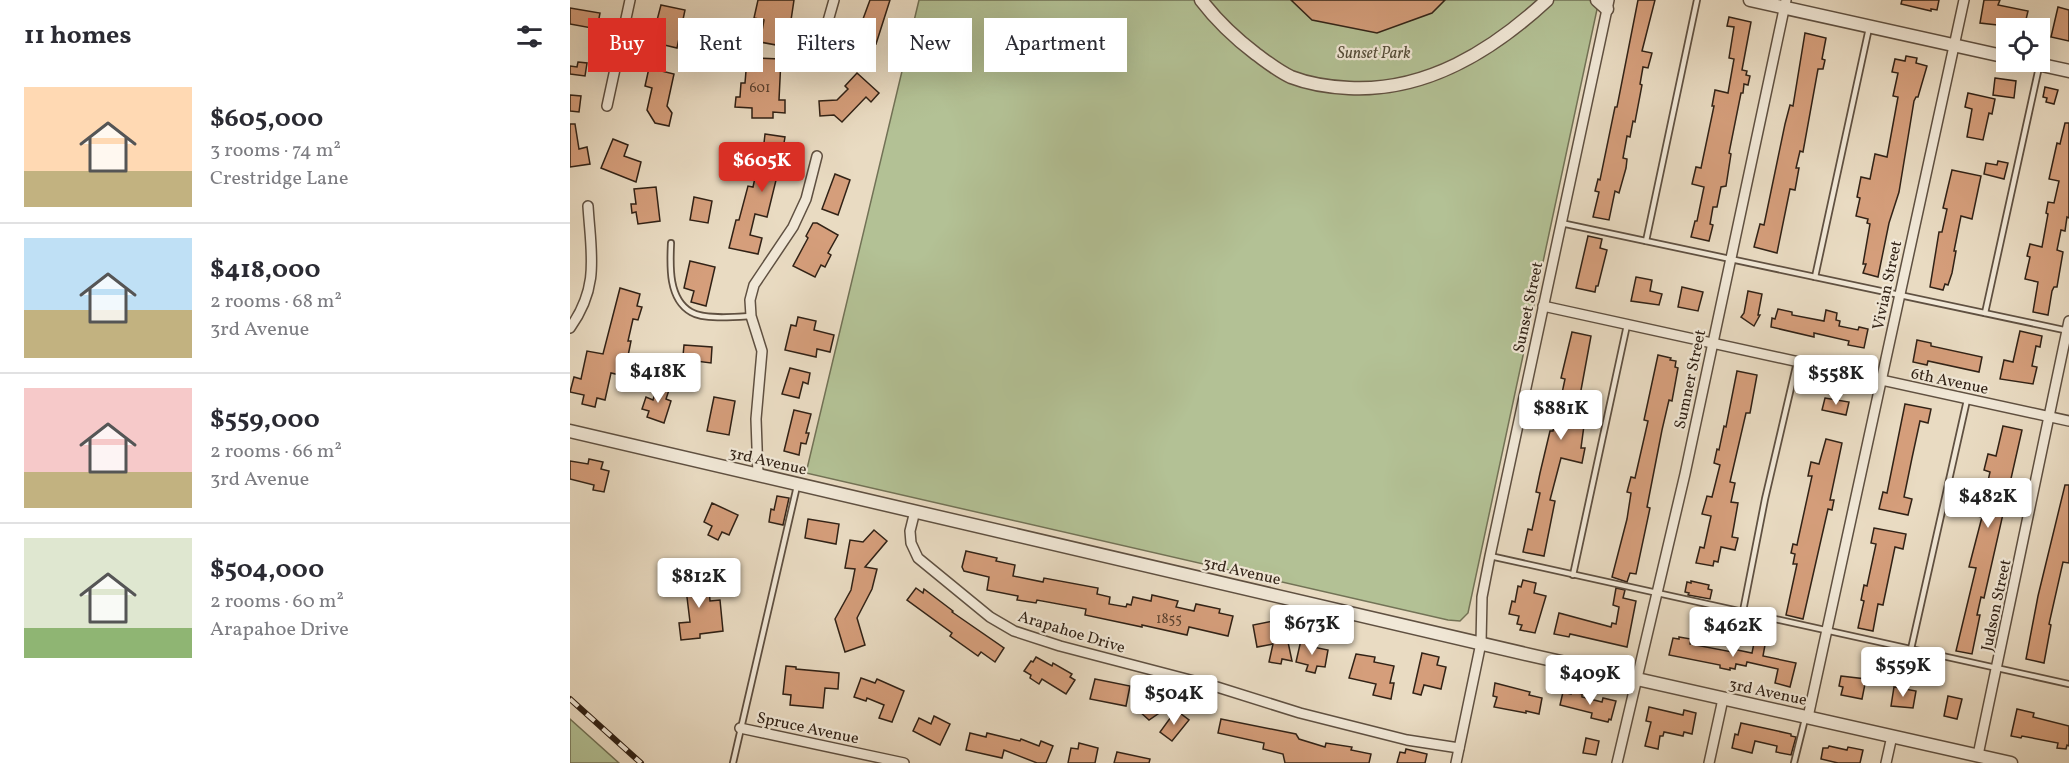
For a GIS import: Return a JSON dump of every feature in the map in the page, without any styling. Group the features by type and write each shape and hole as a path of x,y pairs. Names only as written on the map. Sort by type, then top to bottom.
{"street":[{"path":"607,106 630,0"},
{"path":"829,18 834,0"},
{"path":"1201,0 1228,32 1284,73 1317,85 1359,88 1401,85 1446,70 1518,27 1547,0"},
{"path":"1750,0 1785,4 1996,55"},
{"name":"Vivian Street","path":"1807,717 1828,630 1964,0"},
{"name":"Sunset Street","path":"1456,763 1481,643 1482,597 1561,223 1604,3"},
{"name":"Sumner Street","path":"1617,763 1685,474 1785,4"},
{"path":"2050,66 2069,70"},
{"path":"758,474 756,419 762,351 758,332 751,316 750,300 754,285 793,227 806,198 817,156"},
{"path":"570,328 581,312 589,292 591,270 588,206"},
{"name":"6th Avenue","path":"1543,306 2069,421"},
{"name":"Judson Street","path":"1976,759 2068,327"},
{"name":"3rd Avenue","path":"570,431 1723,699 1892,736 1976,759 2011,763"},
{"name":"Arapahoe Drive","path":"915,511 910,531 911,543 918,558 990,617 1014,631 1060,646 1217,687 1304,714 1407,740 1459,748"},
{"path":"1709,763 1723,699"},
{"name":"Spruce Avenue","path":"740,728 904,763"},
{"path":"1886,763 1892,736"}],"lane":[{"path":"1646,241 1697,0"},
{"path":"1815,277 1870,26"},
{"path":"1985,313 2032,72"},
{"path":"1561,223 1985,313 2068,327"},
{"path":"671,243 669,269 675,290 681,303 691,313 720,318 751,316"},
{"path":"1574,575 1627,324"},
{"path":"1743,611 1765,499 1797,362"},
{"path":"1911,649 1967,399"},
{"path":"733,763 798,484"},
{"path":"1490,556 2069,684"},
{"path":"1794,763 1807,717"}],"green space":[{"name":"Sunset Park","path":"919,0 1599,0 1468,613 1460,621 806,473 902,72 972,72 972,18 915,18"},
{"path":"570,719 619,763 570,763"}],"building":[{"path":"758,0 794,0 791,18 775,18 775,45 763,43 764,20 754,18"},
{"path":"870,0 890,0 876,44 876,18 863,18"},
{"path":"1291,0 1445,0 1432,13 1377,33 1312,20"},
{"path":"1638,0 1655,0 1642,51 1652,53 1648,68 1643,67 1635,122 1633,121 1630,137 1627,136 1623,158 1627,159 1626,168 1619,193 1615,191 1609,220 1593,217 1599,192 1595,191 1598,179 1600,180 1615,107 1617,107"},
{"path":"1902,0 1939,0 1937,10 1931,9 1931,11 1901,4"},
{"path":"1984,0 2000,0 1998,5 2028,11 2026,18 1996,18 1996,25 1980,23"},
{"path":"661,5 685,10 683,18 678,18 677,48 666,45 666,18 658,18"},
{"path":"2058,7 2069,10 2069,41 2051,37"},
{"path":"570,8 600,13 599,18 588,18 588,27 570,24"},
{"path":"1729,17 1751,22 1742,70 1747,71 1746,75 1750,76 1748,85 1744,84 1743,93 1741,93 1729,153 1731,154 1726,186 1721,187 1717,207 1713,207 1710,224 1713,225 1709,241 1691,237 1704,187 1692,184 1696,167 1701,168 1714,106 1712,106 1715,90 1728,93 1734,59 1729,58 1734,27 1727,26"},
{"path":"1805,33 1826,38 1822,59 1825,60 1823,69 1818,69 1803,152 1800,151 1796,168 1799,168 1795,190 1790,189 1777,253 1754,247 1760,224 1764,225 1785,124 1790,105 1793,106"},
{"path":"1906,56 1917,58 1916,63 1927,66 1918,97 1914,101 1899,192 1889,223 1878,277 1863,273 1870,224 1867,223 1868,219 1856,216 1860,198 1857,197 1861,177 1870,179 1875,154 1887,157 1898,97 1893,96 1898,73 1892,72 1895,59 1905,61"},
{"path":"763,58 775,59 775,72 780,72 779,100 785,100 785,113 773,112 773,118 752,118 752,108 735,107 736,97 740,97 741,83 745,83 746,72 763,72"},
{"path":"578,62 587,63 585,76 570,74 570,66 577,67"},
{"path":"648,72 674,74 667,106 672,113 669,126 655,123 647,110 652,88 645,86"},
{"path":"857,73 879,93 871,102 866,97 842,122 834,115 820,116 819,101 837,100 848,89 845,86"},
{"path":"1995,78 2016,81 2014,98 1993,95"},
{"path":"2045,87 2058,90 2054,104 2046,102 2047,98 2043,97"},
{"path":"1968,93 1995,99 1992,114 1989,113 1983,140 1967,137 1972,109 1965,107"},
{"path":"570,95 581,96 579,112 570,111"},
{"path":"2065,123 2069,123 2069,218 2067,217 2065,231 2061,230 2057,250 2063,252 2057,287 2054,287 2052,291 2048,315 2033,312 2038,282 2025,279 2030,257 2027,256 2030,244 2042,247 2048,202 2054,203 2059,181 2049,179 2057,143 2060,144"},
{"path":"570,124 575,124 579,149 587,147 590,164 570,167"},
{"path":"765,134 785,137 784,143 793,152 790,177 777,176 767,217 755,214 750,235 762,238 758,254 729,248 748,186 753,187 755,178 760,179"},
{"path":"613,139 628,145 624,156 641,162 636,182 601,168"},
{"path":"1998,161 2008,163 2004,179 1984,174 1986,163 1997,165"},
{"path":"1952,170 1981,176 1972,219 1961,216 1952,273 1948,285 1945,284 1943,290 1930,287 1939,232 1942,232 1947,209 1943,208"},
{"path":"835,174 850,180 838,215 822,209"},
{"path":"656,187 660,221 638,224 636,212 632,213 631,204 636,204 634,189"},
{"path":"694,197 712,201 708,223 690,220"},
{"path":"813,223 838,235 828,253 831,255 825,267 821,265 815,277 793,266"},
{"path":"1588,236 1602,239 1600,248 1607,250 1595,292 1576,288"},
{"path":"690,261 715,267 706,306 691,302 694,291 684,288"},
{"path":"1636,277 1652,280 1650,291 1662,294 1659,305 1631,301"},
{"path":"1682,287 1703,292 1698,311 1678,307"},
{"path":"620,288 640,294 637,306 642,307 638,320 633,319 624,376 611,373 605,400 597,398 595,407 582,404 584,395 570,392 574,377 581,379 587,351 603,354"},
{"path":"1748,291 1762,294 1758,315 1760,315 1754,326 1741,317 1744,313"},
{"path":"1778,309 1792,312 1792,315 1824,321 1826,310 1837,313 1836,320 1840,321 1839,326 1858,330 1859,327 1868,329 1864,348 1848,345 1849,341 1814,333 1814,337 1771,327 1772,318 1775,319"},
{"path":"798,317 816,321 814,330 834,335 830,352 817,349 816,357 785,350 791,325 796,326"},
{"path":"2020,331 2042,336 2040,347 2036,346 2032,366 2037,367 2033,384 2000,379 2004,360 2013,362"},
{"path":"1572,332 1591,336 1579,401 1587,403 1581,448 1585,448 1582,463 1561,458 1550,500 1555,501 1544,556 1523,552 1528,529 1532,530 1540,493 1536,492 1550,431 1553,431 1559,398 1561,398 1565,379 1561,378"},
{"path":"1917,340 1931,343 1931,346 1982,357 1979,372 1928,361 1927,365 1913,362"},
{"path":"684,345 712,347 711,363 696,361 695,369 682,367"},
{"path":"1658,355 1676,361 1675,367 1678,368 1672,401 1669,400 1662,430 1647,507 1650,508 1636,574 1630,573 1627,582 1612,577 1627,519 1631,493 1627,492 1631,477 1635,478 1648,421 1644,420"},
{"path":"790,368 810,373 808,384 803,382 799,398 782,394"},
{"path":"1737,371 1757,375 1750,413 1746,413 1730,482 1735,483 1731,502 1738,503 1732,537 1738,538 1735,550 1721,547 1718,562 1714,561 1713,566 1696,563 1700,547 1704,548 1711,516 1702,514 1707,496 1712,497 1720,465 1714,463 1724,426 1726,427"},
{"path":"658,383 670,387 666,399 671,401 664,423 647,417 649,411 642,409 646,397 653,400"},
{"path":"714,397 735,401 729,435 707,431"},
{"path":"1825,398 1849,402 1846,415 1822,410"},
{"path":"1905,404 1931,409 1928,423 1920,421 1904,497 1912,499 1908,515 1879,509 1883,492 1887,493"},
{"path":"794,410 811,414 806,433 809,433 806,444 801,443 799,455 784,451"},
{"path":"2003,426 2022,430 1984,598 1981,597 1977,615 1980,615 1972,654 1956,651 1976,568 1969,567 1982,517 1963,513 1966,499 1983,503 1990,472 1984,470 1988,454 1996,456"},
{"path":"1826,439 1842,443 1830,500 1834,500 1832,510 1828,509 1803,619 1786,615 1797,564 1793,564 1795,554 1791,553 1793,544 1797,545 1812,476 1808,476 1811,462 1819,464"},
{"path":"589,459 603,462 601,469 609,471 604,492 593,490 594,485 570,479 570,461 588,464"},
{"path":"2065,485 2069,485 2069,563 2063,562 2049,624 2051,625 2044,663 2026,659 2038,596"},
{"path":"777,496 789,498 783,525 769,522 771,509 774,510"},
{"path":"712,503 738,515 729,535 722,532 718,540 708,535 712,526 704,522"},
{"path":"808,519 839,524 836,544 805,538"},
{"path":"1874,528 1906,534 1903,549 1895,547 1883,605 1878,604 1873,631 1858,628 1864,601 1861,600 1864,585 1867,586 1876,544 1871,543"},
{"path":"874,530 887,541 865,567 877,569 872,589 857,618 865,645 845,652 835,619 851,590 855,569 845,568 850,540 863,542"},
{"path":"966,551 1015,565 1013,576 1043,582 1044,578 1098,588 1097,594 1110,597 1109,604 1126,607 1127,604 1131,605 1133,597 1151,601 1152,595 1178,601 1176,607 1194,611 1196,604 1220,609 1219,613 1233,616 1228,636 1189,627 1187,635 1085,615 1086,609 1037,600 1036,603 1017,600 1018,596 987,590 989,577 964,571 962,567"},
{"path":"695,570 697,588 709,587 710,601 720,600 723,631 700,634 700,638 681,640 679,623 690,622 686,589 680,590 678,572"},
{"path":"1523,580 1536,583 1534,593 1546,596 1535,633 1520,630 1522,625 1517,624 1519,616 1509,614 1512,601 1515,602 1518,586 1521,587"},
{"path":"1691,581 1709,585 1708,589 1712,590 1710,599 1688,595 1689,593 1685,592 1687,582 1691,583"},
{"path":"916,588 923,593 924,589 952,612 1004,648 995,662 981,652 978,656 950,636 952,633 907,600"},
{"path":"1616,588 1625,590 1623,598 1636,601 1627,647 1570,634 1569,637 1554,634 1559,613 1611,627 1612,623 1616,624 1619,607 1613,605"},
{"path":"1273,621 1275,625 1284,623 1292,661 1282,659 1281,664 1269,662 1273,644 1257,647 1253,625"},
{"path":"1679,637 1691,639 1690,644 1732,652 1733,649 1752,653 1754,643 1765,645 1763,656 1796,663 1790,687 1775,683 1778,669 1747,662 1746,666 1736,664 1735,669 1730,668 1730,670 1720,668 1720,665 1669,655 1673,638 1679,639"},
{"path":"1301,640 1314,643 1313,647 1328,650 1325,667 1317,666 1315,673 1306,671 1308,665 1296,662"},
{"path":"1422,653 1439,657 1437,665 1446,667 1441,689 1424,685 1421,695 1413,693"},
{"path":"1356,654 1375,657 1374,662 1394,666 1390,683 1394,683 1391,699 1373,695 1376,684 1349,678"},
{"path":"1036,657 1052,666 1053,663 1072,674 1070,677 1075,680 1066,694 1042,679 1039,684 1024,671"},
{"path":"786,666 839,673 838,689 825,688 823,708 790,705 791,695 783,694"},
{"path":"1841,676 1866,679 1862,699 1841,695 1843,687 1839,686"},
{"path":"861,678 875,683 877,679 904,691 892,722 879,718 884,705 867,698 866,701 854,697"},
{"path":"1095,679 1130,686 1126,706 1090,699"},
{"path":"1495,683 1530,692 1529,695 1542,698 1539,714 1494,707 1497,697 1493,696"},
{"path":"1894,687 1916,691 1913,708 1891,706"},
{"path":"1571,691 1582,694 1582,697 1602,702 1603,698 1616,701 1611,720 1609,719 1608,722 1591,718 1592,713 1560,705 1563,692 1571,694"},
{"path":"1155,692 1171,705 1149,720 1139,711"},
{"path":"1948,696 1962,699 1957,719 1944,716"},
{"path":"1649,707 1683,715 1684,710 1696,713 1692,734 1684,732 1683,736 1664,732 1663,736 1660,736 1658,749 1645,746 1651,722 1646,721"},
{"path":"2017,709 2034,713 2033,717 2069,726 2069,746 2067,745 2066,749 2057,748 2058,743 2011,736"},
{"path":"1176,710 1189,720 1172,741 1160,732"},
{"path":"934,716 950,724 940,745 913,731 919,718 931,724"},
{"path":"1221,719 1296,734 1299,739 1325,747 1326,743 1352,747 1351,750 1371,754 1369,763 1285,763 1283,754 1263,749 1264,743 1218,733"},
{"path":"1741,723 1796,737 1791,755 1776,752 1777,746 1755,741 1752,753 1732,748 1735,734 1738,735"},
{"path":"970,733 986,737 987,733 1020,741 1021,739 1039,746 1041,741 1053,746 1046,763 1037,763 1004,750 1002,758 966,750"},
{"path":"1586,738 1599,741 1596,755 1583,753"},
{"path":"1079,743 1098,748 1095,763 1068,763 1071,748 1078,749"},
{"path":"1829,746 1847,750 1848,747 1863,750 1860,763 1838,763 1821,759 1823,748"},
{"path":"1406,749 1427,754 1425,763 1397,763 1400,752 1405,753"},
{"path":"1117,752 1150,759 1149,763 1114,763"}],"railway":[{"path":"570,699 641,763"}]}
